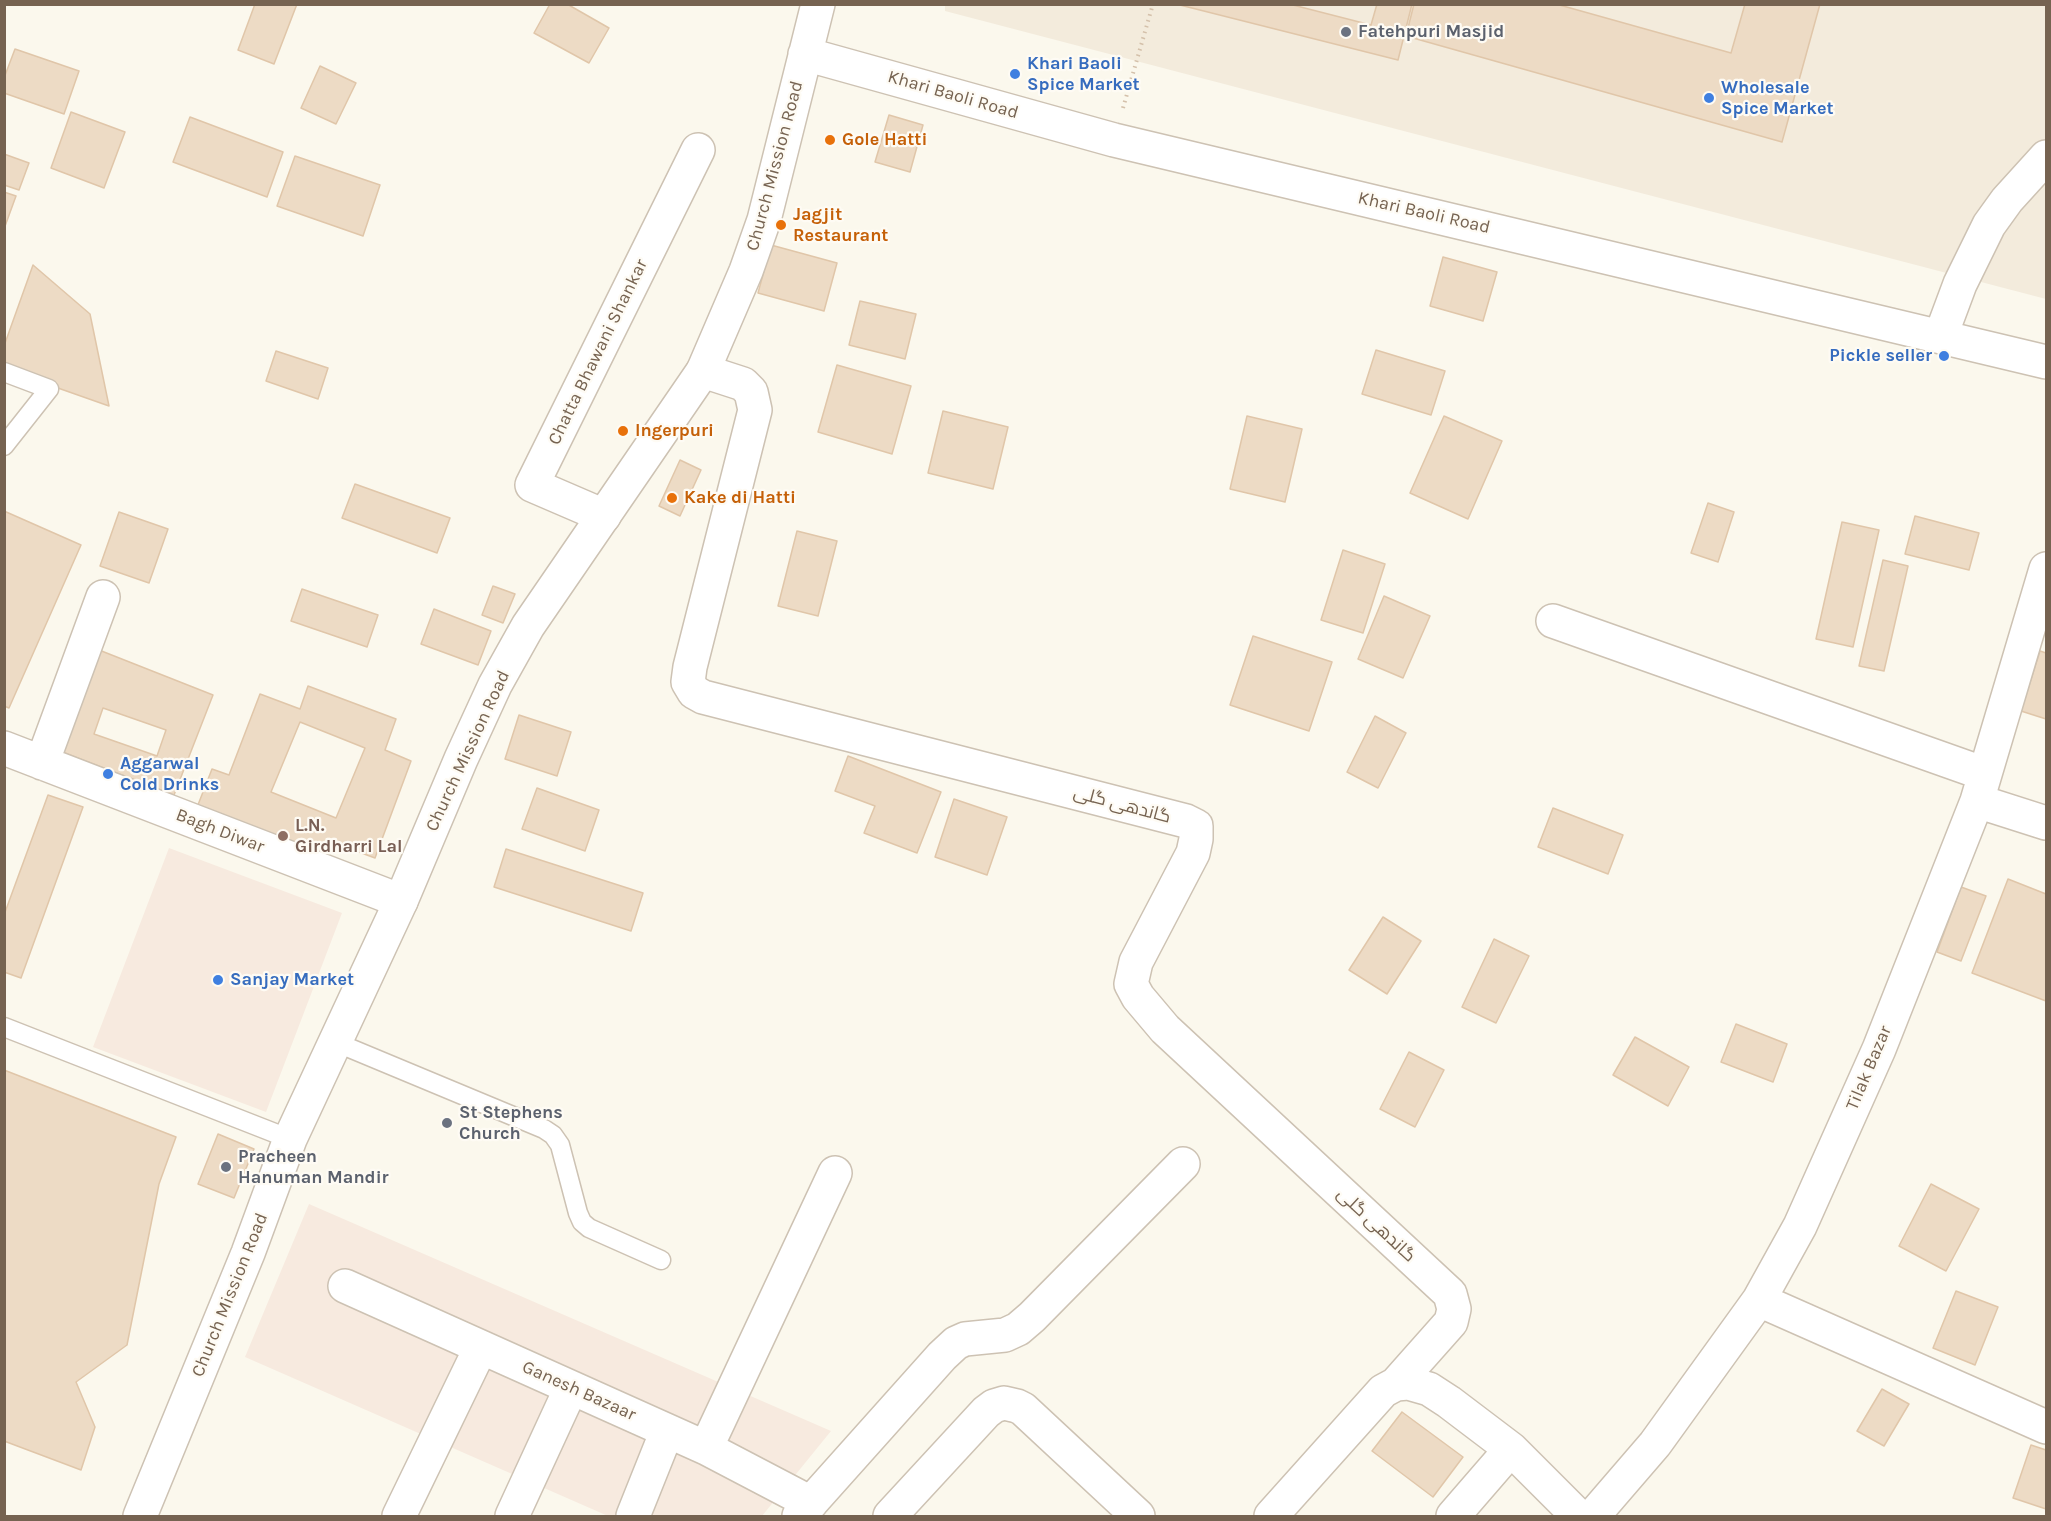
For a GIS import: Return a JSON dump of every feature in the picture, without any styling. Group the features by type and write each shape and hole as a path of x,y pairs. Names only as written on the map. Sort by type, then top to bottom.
{"street":[{"name":"Church Mission Road","path":"140,1516 248,1253 290,1139 401,901 460,759 495,685 528,626 703,371 746,271 764,220 818,4"},
{"name":"Khari Baoli Road","path":"805,54 1114,140 1941,335 2046,362"},
{"name":"Chatta Bhawani Shankar","path":"604,516 532,485 699,150"},
{"path":"1941,335 1960,284 1989,225 2007,200 2046,157"},
{"name":"گاندھی گلی","path":"703,371 744,384 751,392 755,411 688,674 688,682 694,692 704,697 1186,821 1196,826 1193,853 1136,962 1131,984 1138,997 1165,1029 1450,1294 1454,1309 1451,1322 1396,1384"},
{"name":"Tilak Bazar","path":"1593,1516 1655,1443 1759,1300 1800,1226 1879,1049 1981,787 2046,569"},
{"path":"42,763 103,597"},
{"path":"1553,621 1981,787 2046,823"},
{"name":"Bagh Diwar","path":"4,748 401,901"},
{"path":"805,1510 956,1343 965,1339 1005,1335 1018,1329 1183,1164"},
{"path":"706,1448 835,1173"},
{"name":"Ganesh Bazaar","path":"345,1286 706,1448 805,1510"},
{"path":"1759,1300 2046,1427"},
{"path":"399,1516 481,1347"},
{"path":"1271,1516 1383,1392 1396,1384 1408,1383 1429,1389 1511,1449 1578,1516"},
{"path":"512,1516 571,1388"},
{"path":"890,1516 986,1412 1004,1403 1023,1409 1138,1516"},
{"path":"633,1516 667,1431"},
{"path":"1453,1516 1511,1449"}],"lane":[{"path":"4,372 49,389 4,446"},
{"path":"4,1027 290,1139"},
{"path":"335,1042 544,1129 560,1145 582,1221 589,1228 661,1260"}],"path":[{"path":"1114,140 1153,4"}],"shaded area":[{"path":"945,5 2046,5 2046,299 945,11"},
{"name":"Sanjay Market","path":"169,848 342,913 266,1112 93,1047"},
{"path":"309,1204 831,1431 762,1516 608,1516 245,1357"}],"building":[{"path":"255,4 297,4 274,64 238,50"},
{"path":"550,4 567,4 609,28 589,63 534,33"},
{"name":"Fatehpuri Masjid","path":"1176,4 1289,4 1371,25 1377,4 1412,4 1398,60"},
{"name":"Wholesale Spice Market","path":"1414,4 1556,4 1731,53 1745,4 1820,4 1782,142 1406,36"},
{"path":"15,49 79,71 64,114 4,93 4,78"},
{"path":"320,66 356,83 336,124 301,108"},
{"path":"71,112 125,132 104,188 51,168"},
{"path":"889,115 923,125 910,172 875,162"},
{"path":"190,117 283,152 267,197 173,162"},
{"path":"4,154 29,163 19,190 4,185"},
{"path":"295,156 380,185 363,236 277,206"},
{"path":"4,192 16,196 4,229"},
{"path":"771,245 837,263 824,311 758,293"},
{"path":"1443,257 1497,272 1483,321 1430,306"},
{"path":"33,265 90,314 109,406 4,369 4,346"},
{"path":"860,301 916,314 905,359 849,345"},
{"path":"1376,350 1445,371 1431,415 1362,394"},
{"path":"276,351 328,368 318,399 266,381"},
{"path":"837,365 911,386 892,454 818,432"},
{"path":"943,411 1008,427 993,489 928,473"},
{"path":"1247,416 1302,429 1285,502 1230,489"},
{"path":"1444,416 1502,441 1468,519 1410,493"},
{"path":"680,460 701,470 680,516 659,506"},
{"path":"355,484 450,518 437,553 342,518"},
{"path":"1708,503 1734,512 1718,562 1691,553"},
{"path":"4,511 81,545 9,708 4,706"},
{"path":"119,512 168,529 149,583 100,566"},
{"path":"1915,516 1979,533 1969,570 1905,554"},
{"path":"1842,522 1879,530 1853,647 1816,639"},
{"path":"797,531 837,541 818,616 778,606"},
{"path":"1343,550 1385,564 1363,633 1321,620"},
{"path":"1883,560 1908,566 1884,671 1859,666"},
{"path":"493,586 515,594 503,623 482,615"},
{"path":"302,589 378,615 367,647 291,621"},
{"path":"1384,596 1430,616 1403,678 1358,659"},
{"path":"434,609 491,631 478,665 421,644"},
{"path":"1253,636 1332,662 1309,731 1230,705"},
{"path":"99,650 213,695 174,795 60,751","holes":["103,708 166,730 157,756 94,734"]},
{"path":"2040,651 2046,653 2046,719 2021,711"},
{"path":"308,686 396,719 385,750 411,761 375,858 329,841 321,863 194,815 212,769 229,775 260,694 300,709","holes":["300,722 365,748 336,818 271,792"]},
{"path":"519,715 571,732 557,776 505,759"},
{"path":"1375,716 1406,733 1378,788 1347,772"},
{"path":"848,756 941,792 917,853 864,833 875,806 835,791"},
{"path":"537,788 599,810 585,851 522,829"},
{"path":"48,795 83,807 21,978 4,972 4,915"},
{"path":"954,799 1007,817 987,875 935,857"},
{"path":"1553,808 1623,835 1608,874 1538,847"},
{"path":"506,849 643,893 631,931 494,887"},
{"path":"2008,879 2046,894 2046,1001 1972,973"},
{"path":"1961,887 1986,896 1961,961 1937,952"},
{"path":"1383,917 1421,941 1387,994 1349,970"},
{"path":"1494,939 1529,956 1496,1023 1462,1007"},
{"path":"1736,1024 1787,1044 1773,1082 1721,1062"},
{"path":"1635,1037 1689,1067 1668,1106 1613,1075"},
{"path":"1409,1052 1444,1070 1415,1127 1380,1109"},
{"path":"4,1070 176,1137 159,1184 127,1345 76,1382 95,1427 81,1470 4,1441"},
{"name":"Pracheen Hanuman Mandir","path":"218,1134 254,1149 234,1198 198,1184"},
{"path":"1931,1184 1979,1209 1946,1271 1899,1246"},
{"path":"1956,1291 1998,1307 1975,1365 1933,1348"},
{"path":"1882,1389 1909,1404 1884,1446 1857,1431"},
{"path":"1402,1412 1463,1457 1433,1497 1372,1451"},
{"path":"2031,1445 2046,1450 2046,1509 2013,1498"}],"place":[{"name":"Fatehpuri Masjid","path":"1346,32"},
{"name":"Khari Baoli Spice Market","path":"1015,74"},
{"name":"Wholesale Spice Market","path":"1709,98"},
{"name":"Gole Hatti","path":"830,140"},
{"name":"Jagjit Restaurant","path":"781,225"},
{"name":"Pickle seller","path":"1944,356"},
{"name":"Ingerpuri","path":"623,431"},
{"name":"Kake di Hatti","path":"672,498"},
{"name":"Aggarwal Cold Drinks","path":"108,774"},
{"name":"L.N. Girdharri Lal","path":"283,836"},
{"name":"Sanjay Market","path":"218,980"},
{"name":"St Stephens Church","path":"447,1123"},
{"name":"Pracheen Hanuman Mandir","path":"226,1167"}]}
